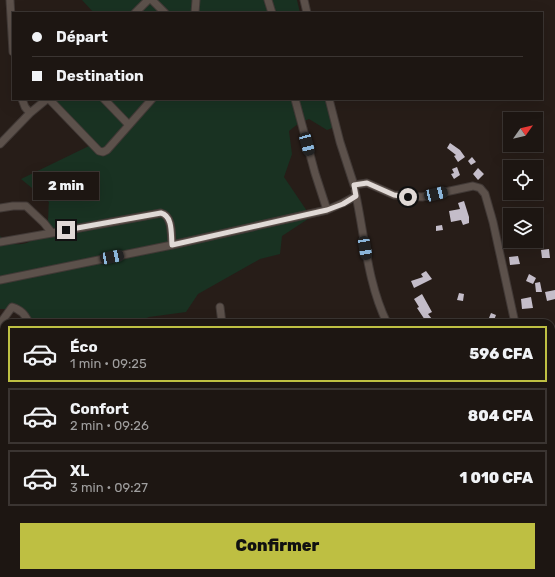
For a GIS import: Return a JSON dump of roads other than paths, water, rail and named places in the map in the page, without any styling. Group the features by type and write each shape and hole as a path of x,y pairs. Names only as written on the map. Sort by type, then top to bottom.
{"street":[{"path":"10,0 12,35"},
{"path":"138,12 148,0"},
{"path":"152,0 164,12"},
{"path":"194,12 196,0"},
{"path":"268,0 272,12"},
{"path":"304,0 307,12"},
{"path":"23,100 30,113"},
{"path":"0,144 30,113 47,100"},
{"path":"49,100 99,151 103,152 107,150 151,100"},
{"path":"105,100 129,125"},
{"path":"295,100 315,173 327,210"},
{"path":"329,100 340,142 354,185 368,263 375,292 385,319"},
{"path":"354,185 367,183 394,195 408,197 422,197 473,186 480,188 485,194 493,222 514,319"},
{"path":"0,280 172,245 327,210 343,204 356,196"},
{"path":"0,208 26,206 52,233"},
{"path":"0,242 161,213 167,216 170,221 172,245"},
{"path":"220,307 222,319"},
{"path":"4,319 12,308 20,310 27,319"}]}
